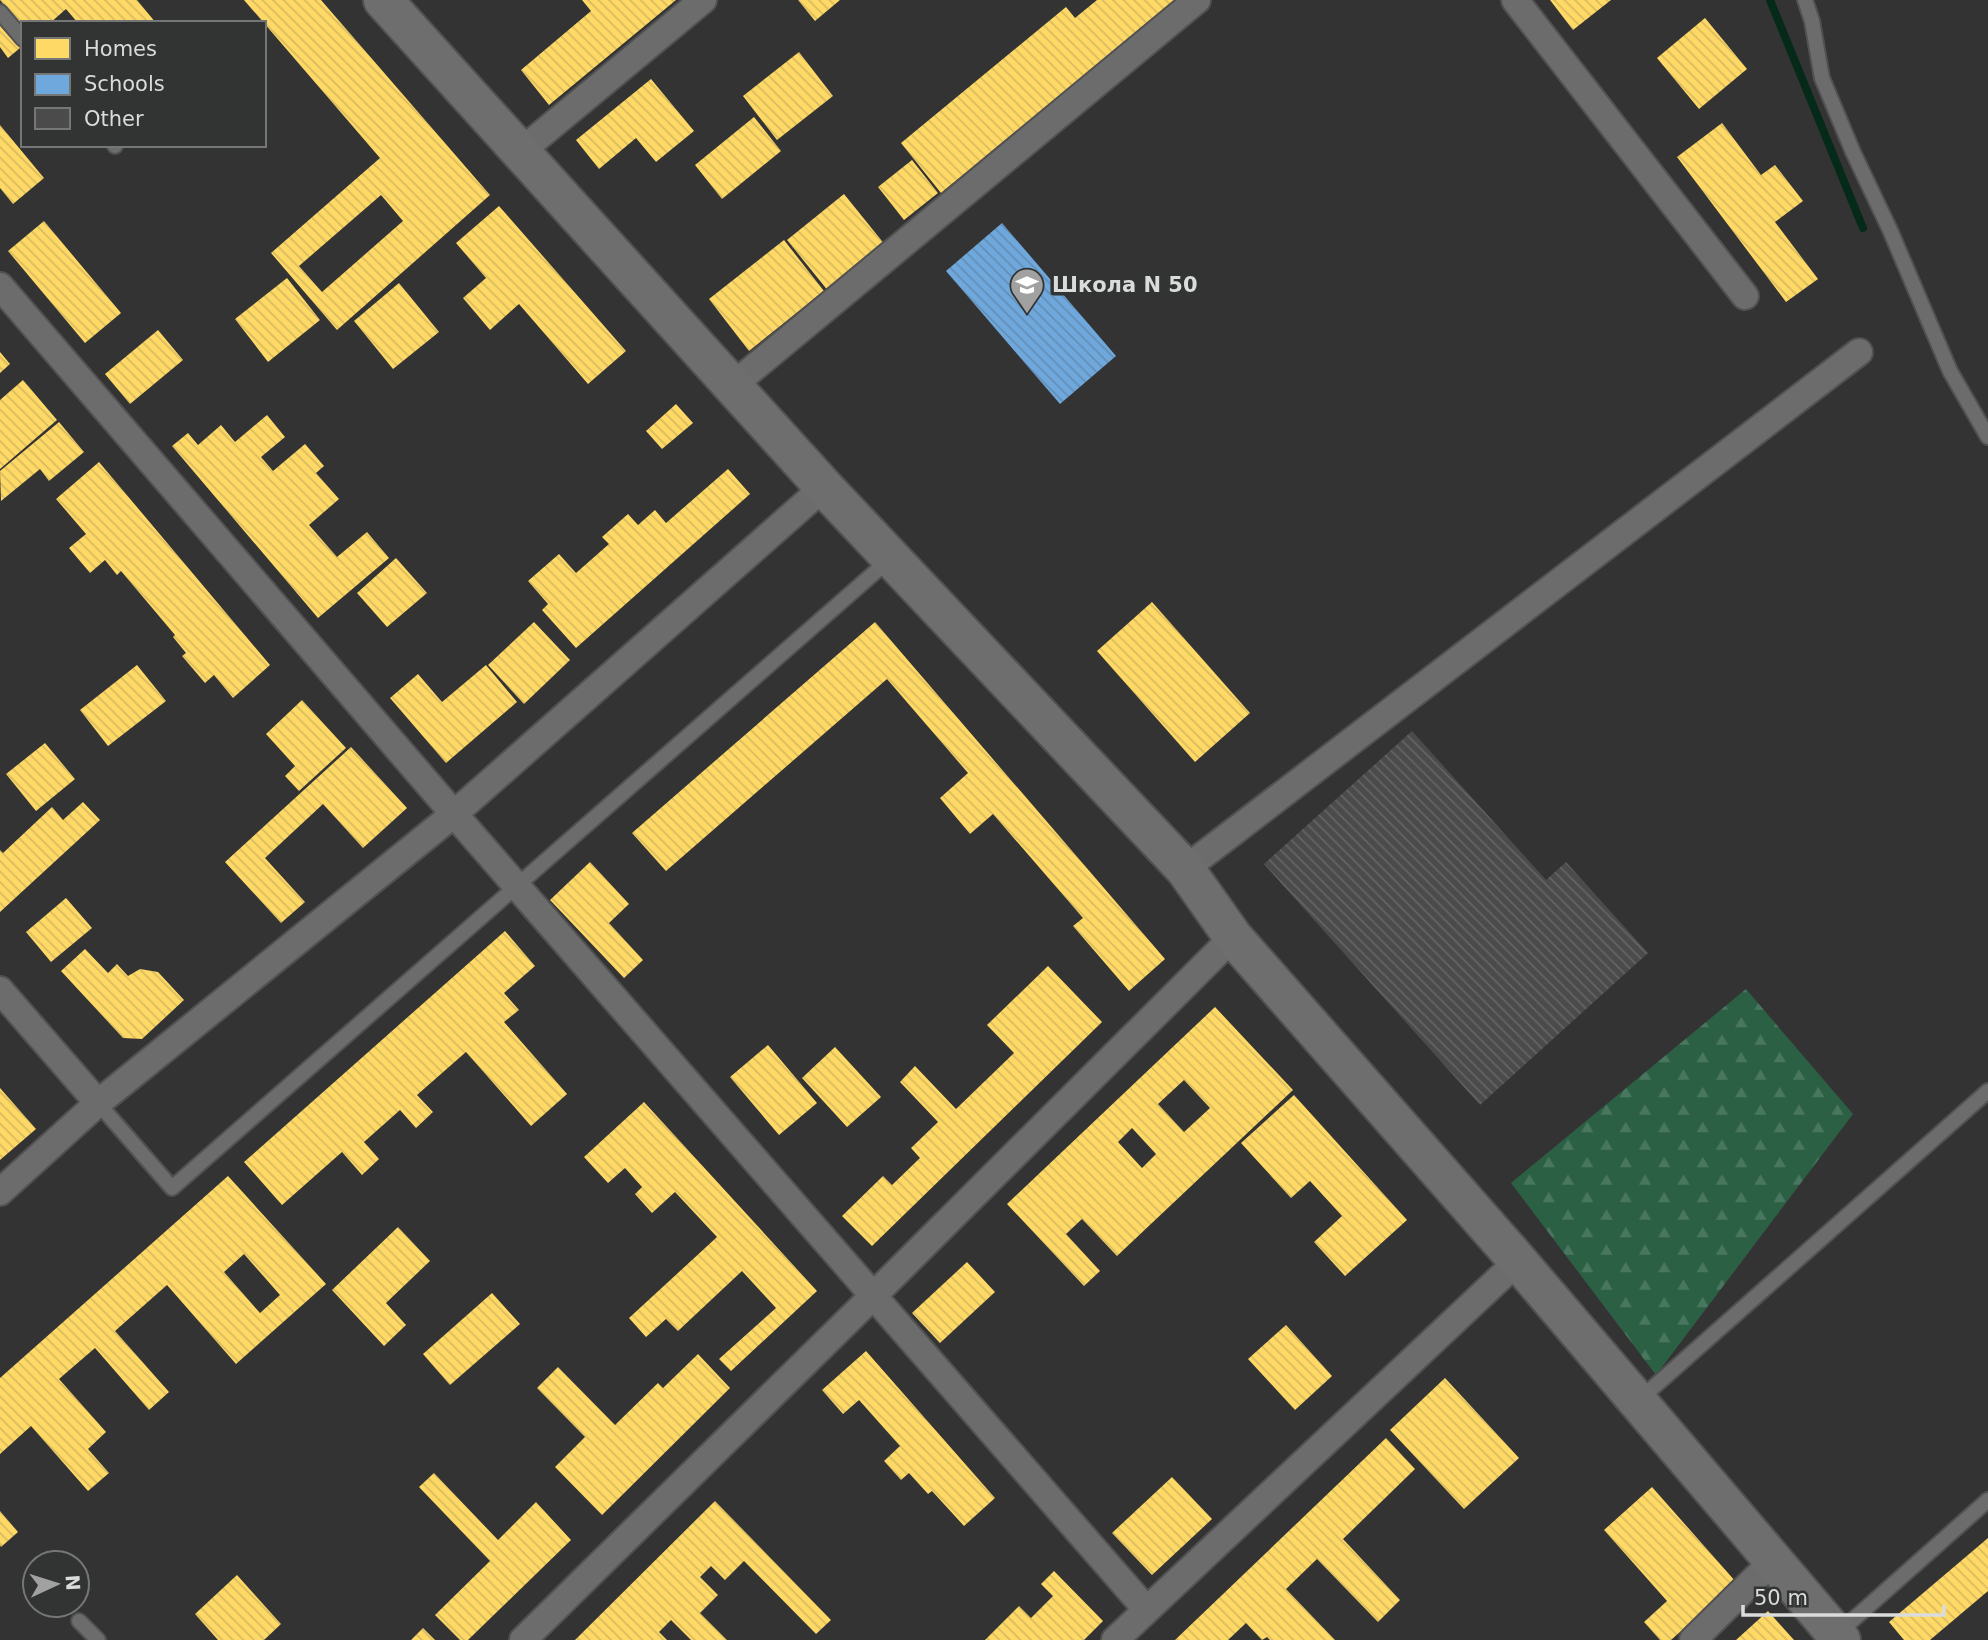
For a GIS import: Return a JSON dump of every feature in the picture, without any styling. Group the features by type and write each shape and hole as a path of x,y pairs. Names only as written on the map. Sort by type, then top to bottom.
{"street":[{"path":"383,0 824,487 1185,869 1233,937 1517,1261 1838,1637"},
{"path":"520,152 703,0"},
{"path":"732,386 1197,0"},
{"path":"1515,0 1745,296"},
{"path":"0,286 454,814 1146,1609"},
{"path":"1185,869 1859,352"},
{"path":"0,1192 98,1103 454,814 824,487"},
{"path":"523,1640 1233,937"},
{"path":"0,990 98,1103"},
{"path":"1115,1640 1517,1261"},
{"path":"1693,1640 1773,1562"}],"lane":[{"path":"1805,0 1812,21 1822,78 1950,371 1988,437"},
{"path":"0,12 21,37"},
{"path":"98,1103 172,1188 891,558"},
{"path":"1638,1401 1988,1091"},
{"path":"1838,1637 1988,1500"},
{"path":"79,1621 98,1640"}],"green space":[{"path":"1746,989 1853,1114 1656,1375 1511,1183"}],"building: Homes":[{"path":"0,0 137,0 154,21 76,21 66,9 52,21 21,21 21,26"},
{"path":"244,0 321,0 490,195 337,330 271,253 380,158 266,26 266,21 262,21","holes":["381,195 403,221 322,292 299,266"]},
{"path":"582,0 676,0 549,105 521,70 591,11"},
{"path":"798,0 840,0 815,21"},
{"path":"1097,0 1176,0 941,193 901,143 1066,7 1075,18"},
{"path":"1550,0 1611,0 1573,30"},
{"path":"1705,18 1747,69 1699,109 1657,58"},
{"path":"0,23 20,48 8,58 0,47"},
{"path":"799,52 833,96 777,140 743,96"},
{"path":"651,79 694,131 656,162 636,138 599,169 576,140"},
{"path":"754,117 781,151 722,199 695,165"},
{"path":"1722,123 1761,175 1775,165 1803,201 1775,222 1818,279 1786,302 1677,157"},
{"path":"0,125 44,178 13,204 0,188"},
{"path":"912,160 938,193 904,220 878,187"},
{"path":"844,194 886,246 829,292 787,240"},
{"path":"499,206 626,351 588,384 519,304 490,330 463,298 486,278 456,243"},
{"path":"44,221 121,313 85,343 8,251"},
{"path":"784,240 824,291 749,351 709,299"},
{"path":"287,278 320,320 268,362 235,319"},
{"path":"399,283 439,332 393,369 354,321"},
{"path":"158,330 183,360 130,404 105,374"},
{"path":"0,352 10,364 0,373"},
{"path":"23,380 57,420 0,469 0,400"},
{"path":"676,404 693,423 662,449 646,431"},
{"path":"267,415 285,437 261,457 273,471 305,444 324,466 316,473 339,499 309,525 337,557 367,532 389,558 318,618 172,446 188,433 198,445 221,425 235,442"},
{"path":"59,422 84,452 49,481 40,469 1,501 0,471"},
{"path":"99,462 270,665 233,698 214,675 205,683 182,656 186,653 173,637 175,635 121,571 117,575 105,560 90,573 69,548 86,534 56,499"},
{"path":"728,469 750,494 576,648 542,610 548,604 528,581 559,554 576,573 609,544 602,537 628,514 638,525 655,510 666,523"},
{"path":"396,558 427,593 387,627 357,593"},
{"path":"1152,602 1250,713 1195,762 1097,651"},
{"path":"534,622 570,660 524,704 488,665"},
{"path":"875,622 1165,959 1129,991 1073,926 1083,918 993,814 970,834 940,798 968,773 887,679 666,871 632,833"},
{"path":"137,665 166,701 108,746 80,710"},
{"path":"486,665 517,702 446,763 390,698 418,674 442,702"},
{"path":"302,700 346,748 299,791 285,776 295,766 266,734"},
{"path":"45,743 75,779 36,811 6,774"},
{"path":"351,747 407,808 363,848 323,804 265,858 305,902 281,923 225,862"},
{"path":"83,802 100,820 0,912 0,850 3,853 52,807 63,820"},
{"path":"590,862 629,904 609,923 643,960 624,978 550,900"},
{"path":"66,898 92,928 51,962 26,932"},
{"path":"505,931 535,966 504,993 519,1010 504,1022 567,1094 531,1126 466,1052 417,1095 433,1112 416,1128 400,1110 364,1142 379,1159 362,1175 342,1152 282,1205 244,1162"},
{"path":"85,949 108,973 117,964 128,976 140,969 158,972 184,1000 142,1039 123,1038 61,971"},
{"path":"1048,966 1102,1022 872,1246 842,1216 883,1176 892,1185 920,1158 911,1148 938,1122 900,1082 915,1066 956,1109 1014,1053 987,1025"},
{"path":"1215,1007 1293,1090 1117,1256 1082,1219 1066,1234 1100,1271 1084,1286 1007,1204","holes":["1184,1080 1210,1108 1184,1132 1158,1104","1132,1128 1156,1154 1142,1168 1118,1142"]},
{"path":"768,1045 817,1103 779,1135 730,1077"},
{"path":"835,1047 881,1097 847,1127 802,1078"},
{"path":"0,1088 36,1129 0,1160"},
{"path":"1294,1095 1407,1220 1345,1276 1314,1242 1342,1216 1310,1181 1291,1198 1241,1143"},
{"path":"644,1102 817,1291 731,1371 719,1359 776,1308 742,1271 678,1331 666,1319 646,1337 629,1318 717,1237 675,1192 652,1213 635,1194 642,1187 625,1168 608,1183 584,1157"},
{"path":"228,1176 326,1284 236,1364 167,1285 115,1331 169,1392 149,1410 95,1348 59,1379 106,1432 88,1449 109,1473 88,1491 31,1426 0,1454 0,1378","holes":["244,1254 280,1295 260,1313 224,1272"]},
{"path":"398,1227 430,1261 386,1303 406,1325 384,1346 332,1290"},
{"path":"967,1262 995,1292 940,1343 912,1313"},
{"path":"492,1293 520,1324 450,1385 423,1354"},
{"path":"1286,1325 1332,1376 1295,1410 1248,1359"},
{"path":"866,1351 995,1498 964,1526 932,1491 928,1494 909,1473 901,1480 884,1461 900,1446 859,1400 843,1414 822,1390"},
{"path":"698,1354 730,1388 602,1515 555,1467 585,1437 537,1388 558,1367 615,1425 658,1383 663,1388"},
{"path":"1445,1378 1519,1458 1464,1509 1390,1430"},
{"path":"1386,1438 1415,1469 1343,1539 1400,1600 1378,1622 1317,1559 1286,1589 1335,1640 1270,1640 1267,1637 1262,1640 1246,1623 1228,1640 1175,1640"},
{"path":"434,1473 498,1540 536,1502 571,1540 468,1640 460,1640 435,1615 490,1561 419,1487"},
{"path":"1172,1477 1212,1519 1152,1575 1112,1533"},
{"path":"1652,1487 1736,1582 1671,1640 1660,1640 1644,1622 1667,1601 1604,1530"},
{"path":"715,1501 831,1620 816,1634 744,1561 725,1580 711,1566 700,1577 718,1595 700,1613 727,1640 691,1640 671,1620 659,1632 667,1640 575,1640"},
{"path":"0,1511 18,1532 1,1547 0,1545"},
{"path":"1988,1538 1988,1591 1930,1640 1904,1640 1889,1622"},
{"path":"1054,1571 1103,1621 1084,1640 985,1640 1019,1606 1031,1618 1053,1596 1041,1584"},
{"path":"237,1575 281,1624 264,1640 218,1640 195,1614"},
{"path":"1768,1611 1794,1640 1736,1640"},
{"path":"423,1628 435,1640 411,1640"}],"building: Schools":[{"path":"1002,223 1116,356 1060,404 946,271"}],"building: Other":[{"path":"1412,731 1546,880 1566,862 1648,953 1480,1105 1264,864"}],"waterway":[{"path":"1770,0 1863,228"}],"place":[{"name":"Школа N 50","path":"1027,315"}]}
